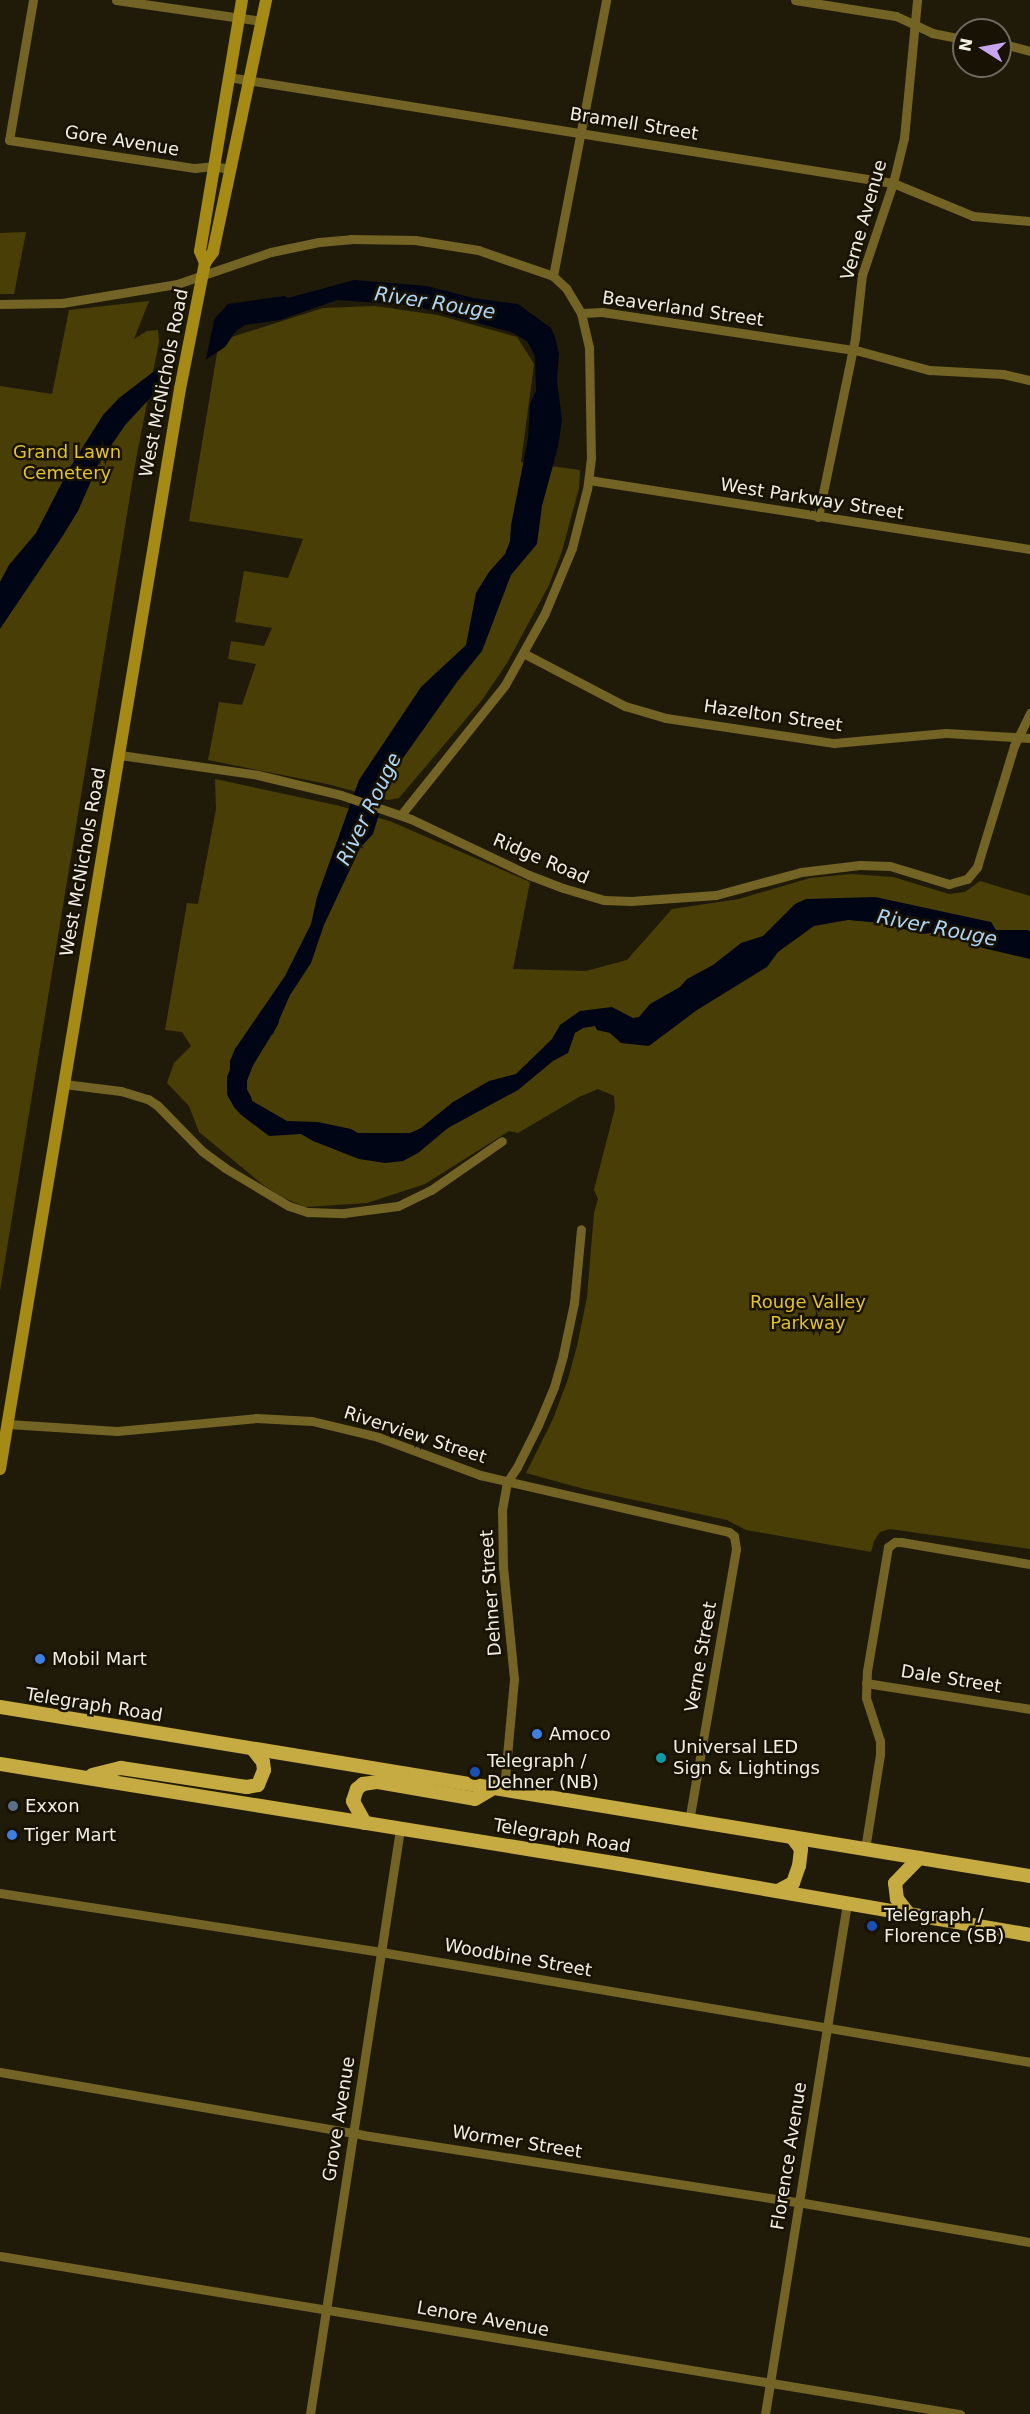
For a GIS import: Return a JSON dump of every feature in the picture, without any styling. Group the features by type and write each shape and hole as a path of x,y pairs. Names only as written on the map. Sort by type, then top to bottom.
{"main road":[{"name":"West McNichols Road","path":"204,269 200,251 242,0"},
{"name":"West McNichols Road","path":"0,1469 180,389 204,269 213,252 266,0"},
{"name":"Telegraph Road","path":"0,1707 1030,1876"},
{"name":"Telegraph Road","path":"87,1776 122,1768 247,1787 258,1785 264,1770 263,1762 253,1749"},
{"name":"Telegraph Road","path":"0,1764 87,1776 1030,1935"},
{"path":"365,1823 353,1801 357,1789 363,1784 378,1782 475,1799 500,1788"},
{"path":"778,1891 793,1882 799,1866 801,1849 792,1837"},
{"path":"908,1913 897,1899 895,1883 919,1858"}],"street":[{"name":"Gore Avenue","path":"33,0 9,140 195,168 213,166 230,169"},
{"path":"116,0 261,21"},
{"path":"0,304 33,305 89,299 177,284 204,269 319,242 351,239 415,240 478,250 553,276 606,0"},
{"path":"795,0 896,16 932,33 952,37"},
{"name":"Verne Avenue","path":"818,518 852,351 862,274 893,183 904,138 917,0"},
{"path":"1012,46 1030,51"},
{"name":"Bramell Street","path":"228,76 893,183 941,205 973,216 1030,221"},
{"name":"Beaverland Street","path":"553,276 566,288 581,313 602,312 852,351 915,368 1003,374 1030,380"},
{"path":"397,813 505,685 525,654 562,579 579,526 589,480 591,458 590,347 581,313"},
{"name":"West Parkway Street","path":"589,480 818,518 1030,549"},
{"name":"Hazelton Street","path":"525,654 625,706 666,718 834,743 946,733 1030,738"},
{"path":"1018,736 1030,713"},
{"name":"Ridge Road","path":"120,755 258,775 341,795 397,813 528,875 586,897 631,902 716,895 801,872 860,865 890,866 929,876 942,883 958,883 967,879 977,867 1018,736"},
{"path":"64,1084 121,1091 148,1100 157,1105 202,1151 225,1168 283,1203 308,1212 344,1213 380,1210 416,1199 502,1141"},
{"name":"Dehner Street","path":"500,1788 514,1679 501,1536 502,1510 507,1482 517,1467 554,1387 574,1303 581,1228"},
{"name":"Riverview Street","path":"8,1424 117,1431 256,1419 312,1420 378,1437 480,1475 719,1528 734,1536"},
{"name":"Verne Street","path":"689,1820 736,1549 734,1536"},
{"path":"865,1849 880,1754 880,1741 866,1698 866,1683 886,1553 890,1544 901,1542 1030,1564"},
{"name":"Dale Street","path":"866,1683 1030,1709"},
{"name":"Grove Avenue","path":"310,2414 400,1829"},
{"name":"Woodbine Street","path":"0,1893 381,1952 1030,2062"},
{"name":"Florence Avenue","path":"765,2414 847,1903"},
{"name":"Wormer Street","path":"0,2072 353,2133 798,2202 1030,2242"},
{"name":"Lenore Avenue","path":"0,2256 960,2414"}],"green space":[{"path":"26,232 14,294 0,294 0,233"},
{"name":"Grand Lawn Cemetery","path":"149,301 134,339 147,331 158,330 159,342 136,459 0,1291 0,386 52,394 69,310"},
{"path":"375,306 437,315 517,337 534,364 521,462 580,470 579,488 562,551 549,585 507,663 482,700 399,798 388,800 327,784 208,760 219,702 242,705 256,664 228,659 231,641 264,646 272,628 235,622 244,571 288,578 303,539 189,521 219,341 323,308"},
{"name":"Rouge Valley Parkway","path":"215,779 340,806 392,822 530,882 513,969 586,971 627,960 672,909 739,899 810,878 851,874 893,877 949,894 965,892 980,881 1030,896 1030,1549 890,1529 880,1532 871,1552 746,1530 727,1520 584,1489 526,1473 553,1419 577,1346 587,1297 594,1213 598,1199 594,1190 615,1108 614,1096 598,1089 579,1097 518,1133 509,1131 425,1184 367,1203 305,1207 282,1197 262,1184 199,1132 189,1106 167,1083 174,1063 191,1046 182,1032 165,1030 187,903 198,904 216,809"}],"water":[{"path":"354,280 427,286 473,298 518,304 551,328 555,337 559,353 557,381 562,420 558,447 542,506 537,544 511,575 482,651 457,682 391,775 373,834 360,848 324,925 311,963 290,995 273,1034 247,1046 239,1056 237,1069 242,1095 287,1121 318,1122 351,1129 358,1133 410,1133 421,1128 453,1102 489,1081 516,1074 552,1039 560,1025 580,1011 612,1007 633,1018 639,1017 650,1004 713,965 741,943 763,936 795,904 806,899 875,897 991,922 996,930 1027,930 1030,931 1030,959 983,948 939,932 922,934 881,923 848,920 814,926 778,952 767,967 697,1010 649,1046 621,1043 610,1033 597,1030 595,1026 583,1028 575,1033 568,1053 553,1061 518,1090 448,1128 418,1153 403,1161 385,1163 359,1159 301,1134 269,1136 240,1114 229,1095 230,1061 235,1049 285,976 311,924 317,897 359,780 421,687 466,645 476,593 489,572 505,554 510,541 528,439 530,404 536,391 535,356 527,341 511,332 411,305 337,300 280,320 245,325 236,331 225,347 155,393 126,424 99,463 78,511 0,629 0,582 9,565 36,533 69,469 103,415 119,398 195,340 228,304 284,296 288,298"}],"pier":[{"path":"216,311 205,364 159,393 165,360 192,337"}],"waterway":[{"name":"River Rouge","path":"242,1101 237,1092 237,1079 244,1061 269,1020"}],"place":[{"name":"Mobil Mart","path":"40,1659"},
{"name":"Amoco","path":"537,1734"},
{"name":"Universal LED Sign & Lightings","path":"661,1758"},
{"name":"Telegraph / Dehner (NB)","path":"475,1772"},
{"name":"Exxon","path":"13,1806"},
{"name":"Tiger Mart","path":"12,1835"},
{"name":"Telegraph / Florence (SB)","path":"872,1926"}]}
